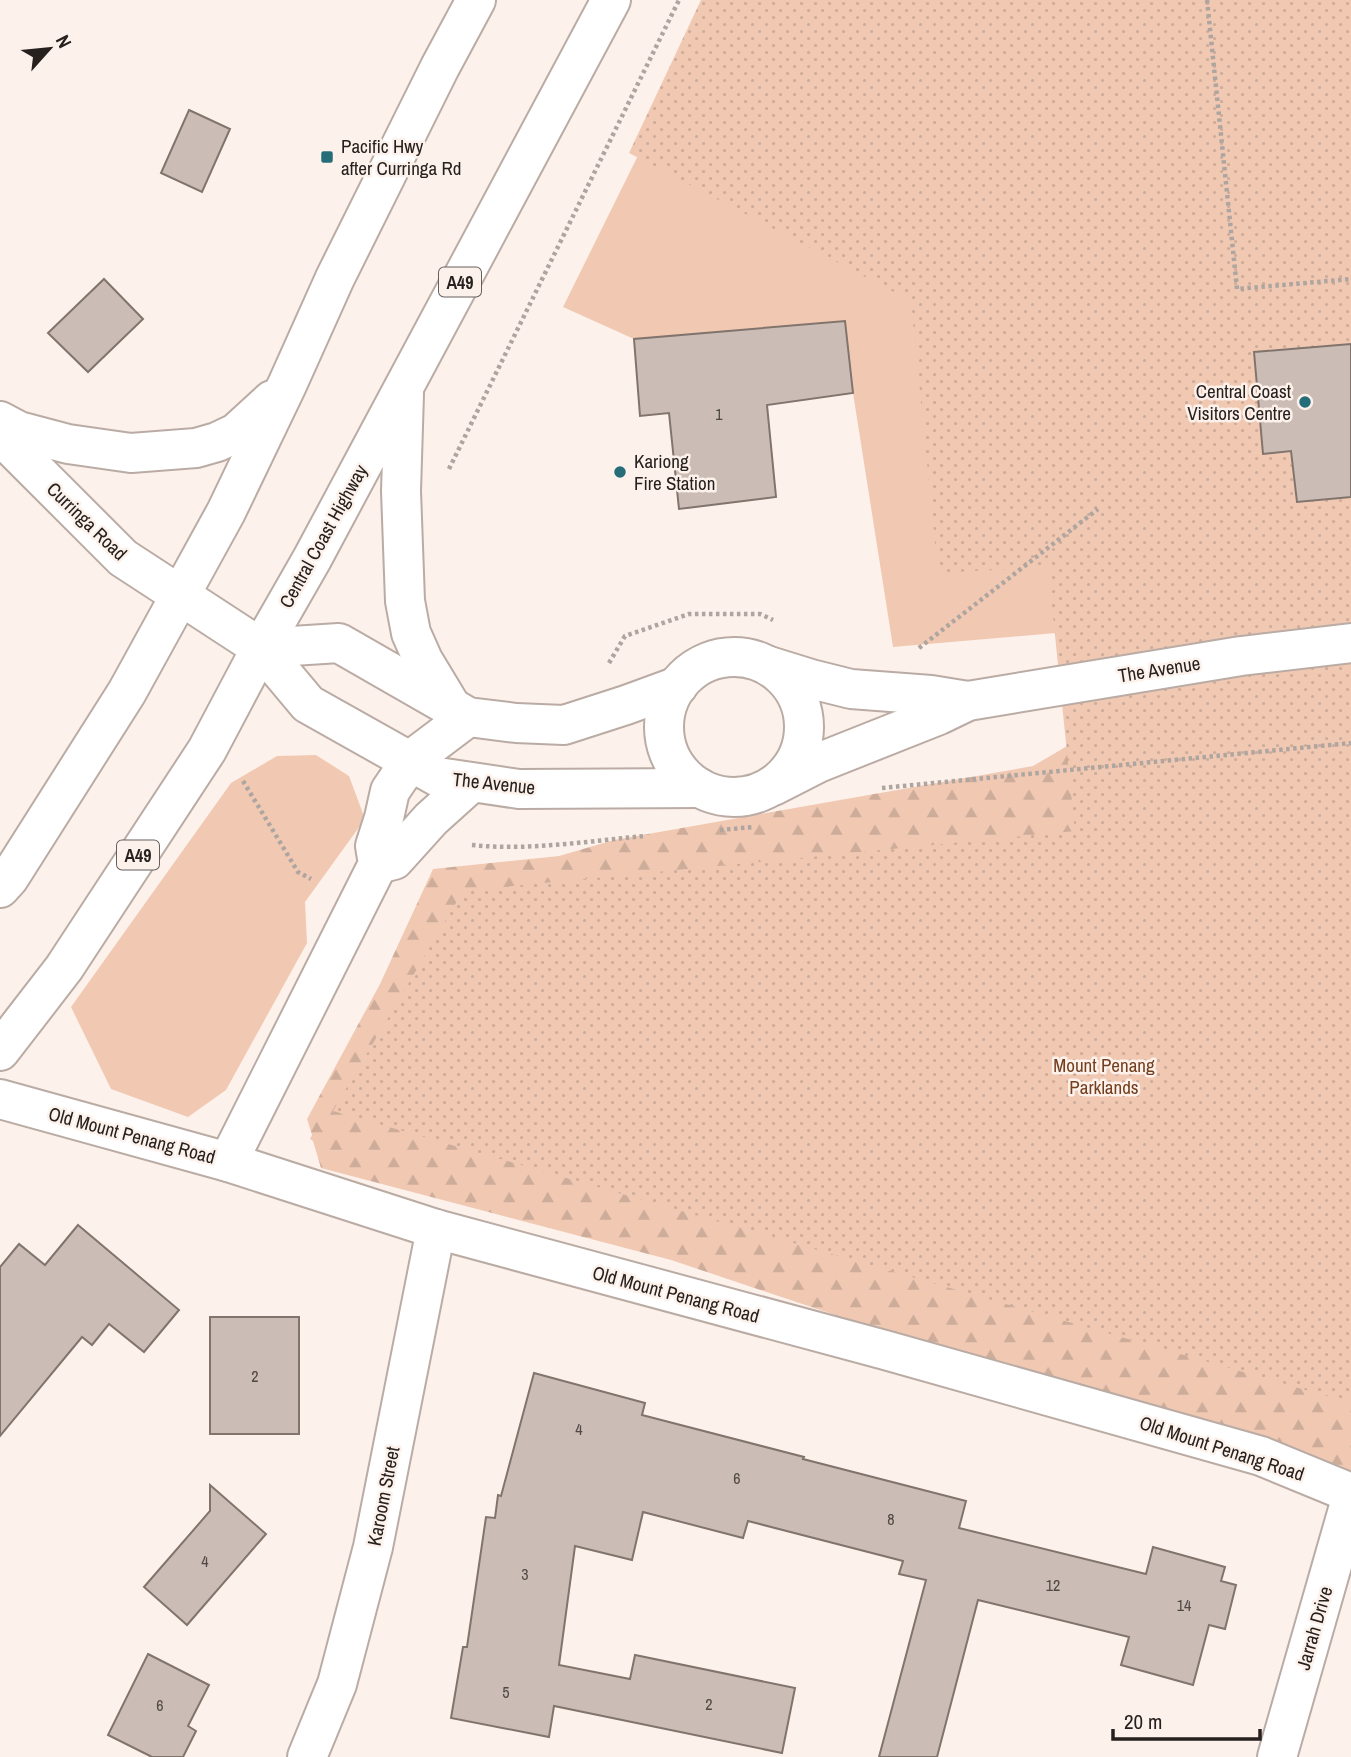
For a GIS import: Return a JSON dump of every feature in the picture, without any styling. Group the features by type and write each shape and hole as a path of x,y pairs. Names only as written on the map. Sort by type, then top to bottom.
{"main road":[{"path":"0,888 9,878 127,692 181,596 226,512 335,278 476,0"},
{"name":"Central Coast Highway","path":"0,1051 64,968 207,750 611,0"},
{"path":"405,384 401,491 405,601 411,633 423,660 460,713"},
{"path":"0,421 19,430 68,444 131,453 196,448 236,433 287,385"},
{"name":"Curringa Road","path":"0,435 123,558 261,648 308,704"},
{"path":"261,648 339,643 460,713 516,723 564,725 678,686"},
{"name":"The Avenue","path":"773,786 818,763 968,701 1241,656 1351,643"},
{"path":"726,657 748,659 769,666 788,681 800,702 804,725 801,749 790,770 773,786 751,796 727,797 699,788 685,777 670,758 664,736 666,714 672,693 678,686 686,675 705,664 726,657"},
{"name":"The Avenue","path":"769,666 850,689 931,695 968,701"},
{"name":"The Avenue","path":"308,704 438,777 519,789 699,788"},
{"path":"228,1162 378,864 375,846 390,791 411,760 460,713"},
{"path":"378,864 394,860 431,819 471,783"},
{"name":"Old Mount Penang Road","path":"0,1099 228,1162 436,1228 912,1357 1261,1456 1351,1493"},
{"name":"Karoom Street","path":"307,1757 337,1685 373,1547 436,1228"},
{"name":"Jarrah Drive","path":"1277,1757 1351,1499"}],"path":[{"path":"448,469 679,0"},
{"path":"1207,0 1237,289 1351,279"},
{"path":"931,695 908,657 1097,509"},
{"path":"601,671 610,662 625,636 689,614 760,614 784,626"},
{"path":"243,781 298,873 311,879"}],"green space":[{"name":"Mount Penang Parklands","path":"701,0 1351,0 1351,1403 333,1111 463,891 1075,831 1048,567 938,573 911,301 629,153"},
{"path":"715,0 1351,0 1194,621 893,647 853,393 845,321 634,339 563,307"},
{"path":"1351,710 1351,1488 671,1260 321,1168 310,1139 312,1135 307,1119 380,984 433,869 559,856 614,840 1033,766 1074,742"},
{"path":"316,755 349,776 365,819 305,902 307,943 226,1090 188,1117 111,1089 71,1007 231,783 277,756"}],"building":[{"path":"189,110 230,129 202,192 161,173"},
{"path":"104,279 143,319 88,372 48,333"},
{"path":"845,321 853,393 767,405 776,497 679,509 669,413 640,416 634,339"},
{"name":"Central Coast Visitors Centre","path":"1351,344 1351,497 1297,502 1291,451 1263,454 1254,352"},
{"path":"78,1225 179,1310 144,1352 109,1324 92,1345 82,1337 0,1436 0,1267 19,1244 45,1265"},
{"path":"210,1317 299,1317 299,1434 210,1434"},
{"path":"534,1373 645,1403 642,1415 966,1501 959,1528 1146,1574 1153,1547 1225,1567 1221,1581 1236,1585 1225,1629 1209,1625 1193,1685 1121,1665 1129,1637 978,1600 937,1757 879,1757 926,1580 899,1574 903,1561 748,1521 743,1538 643,1512 632,1560 575,1546 559,1665 630,1679 635,1655 795,1688 782,1753 554,1706 549,1737 451,1718 463,1647 467,1647 486,1517 495,1518 498,1495 501,1496"},
{"path":"210,1485 266,1534 187,1625 144,1587 210,1511"},
{"path":"148,1654 209,1685 188,1726 196,1731 183,1757 152,1757 108,1735"}],"place":[{"name":"Pacific Hwy after Curringa Rd","path":"327,157"},
{"name":"Central Coast Visitors Centre","path":"1305,402"},
{"name":"Kariong Fire Station","path":"620,472"}]}
